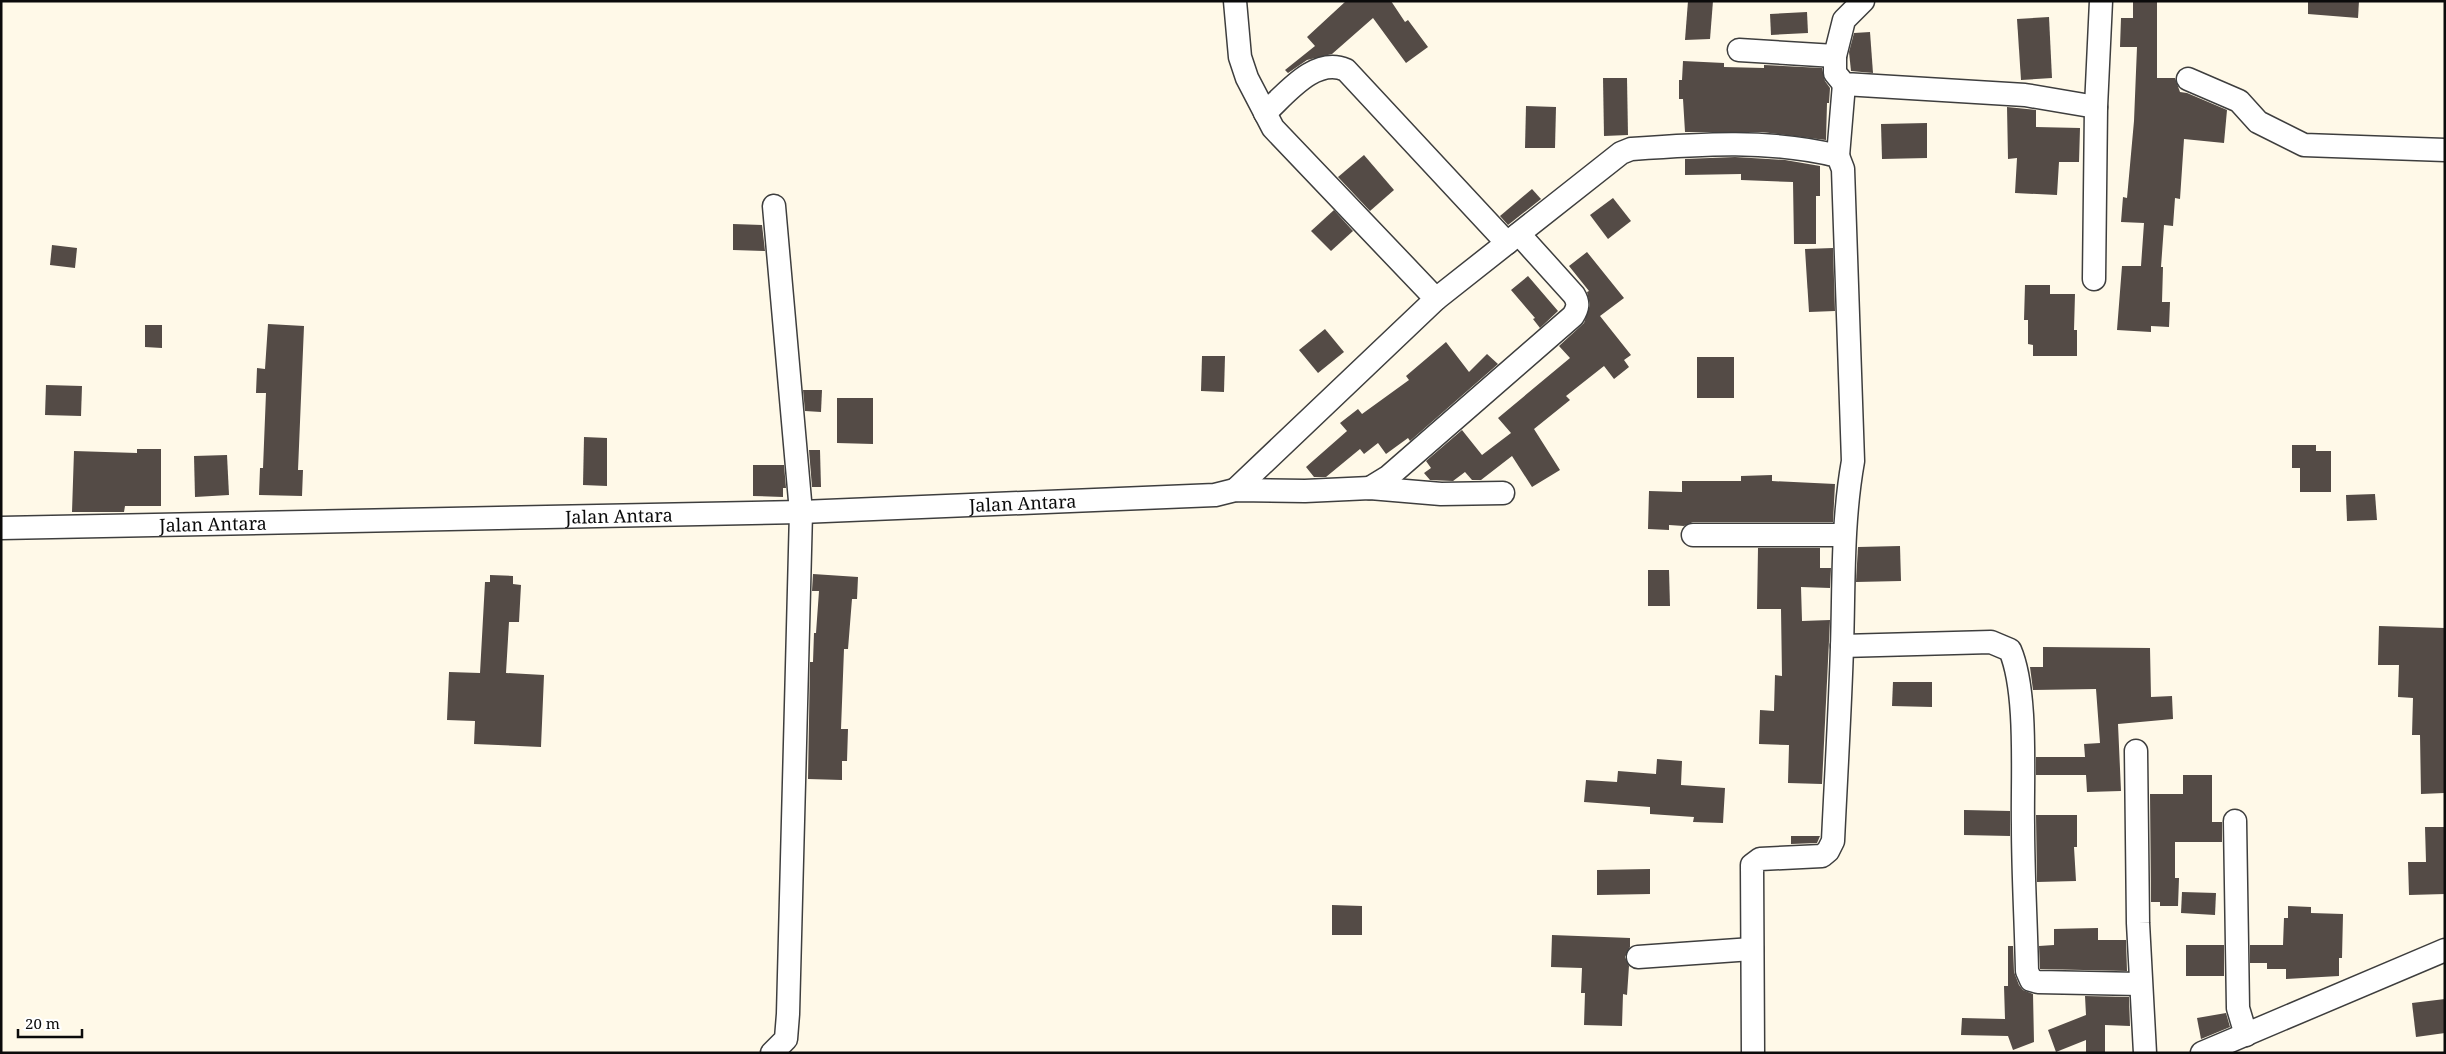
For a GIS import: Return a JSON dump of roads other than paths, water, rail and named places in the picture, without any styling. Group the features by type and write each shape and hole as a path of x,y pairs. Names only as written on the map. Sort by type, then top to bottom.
{"street":[{"path":"1235,1 1240,57 1247,78 1273,128 1436,299"},
{"path":"1752,1053 1752,865 1760,859 1822,856 1828,851 1833,840 1842,646 1844,535 1846,500 1853,461 1843,169 1838,156 1844,84 1836,73 1835,56 1844,20 1863,1"},
{"path":"2094,279 2096,107 2101,1"},
{"path":"1739,50 1835,56"},
{"path":"1265,113 1313,71 1336,65 1346,70 1513,238 1574,295 1577,301 1577,308 1573,316 1388,477 1370,488"},
{"path":"2188,79 2239,101 2258,122 2304,145 2445,150"},
{"path":"1844,84 2025,95 2096,107"},
{"path":"1235,490 1436,299 1621,153 1631,149 1738,143 1788,147 1838,156"},
{"path":"772,1053 786,1039 788,1014 801,512 774,206"},
{"name":"Jalan Antara","path":"1,528 801,512 1215,495 1235,490 1305,491 1370,488 1441,494 1503,493"},
{"path":"1693,535 1844,535"},
{"path":"1842,646 1991,642 2010,650 2018,678 2022,742 2027,971 2031,980 2038,982 2140,984"},
{"path":"2136,751 2140,984 2145,1053"},
{"path":"2236,821 2238,1008 2246,1034"},
{"path":"1638,957 1752,949"},
{"path":"2202,1053 2445,950"}]}
